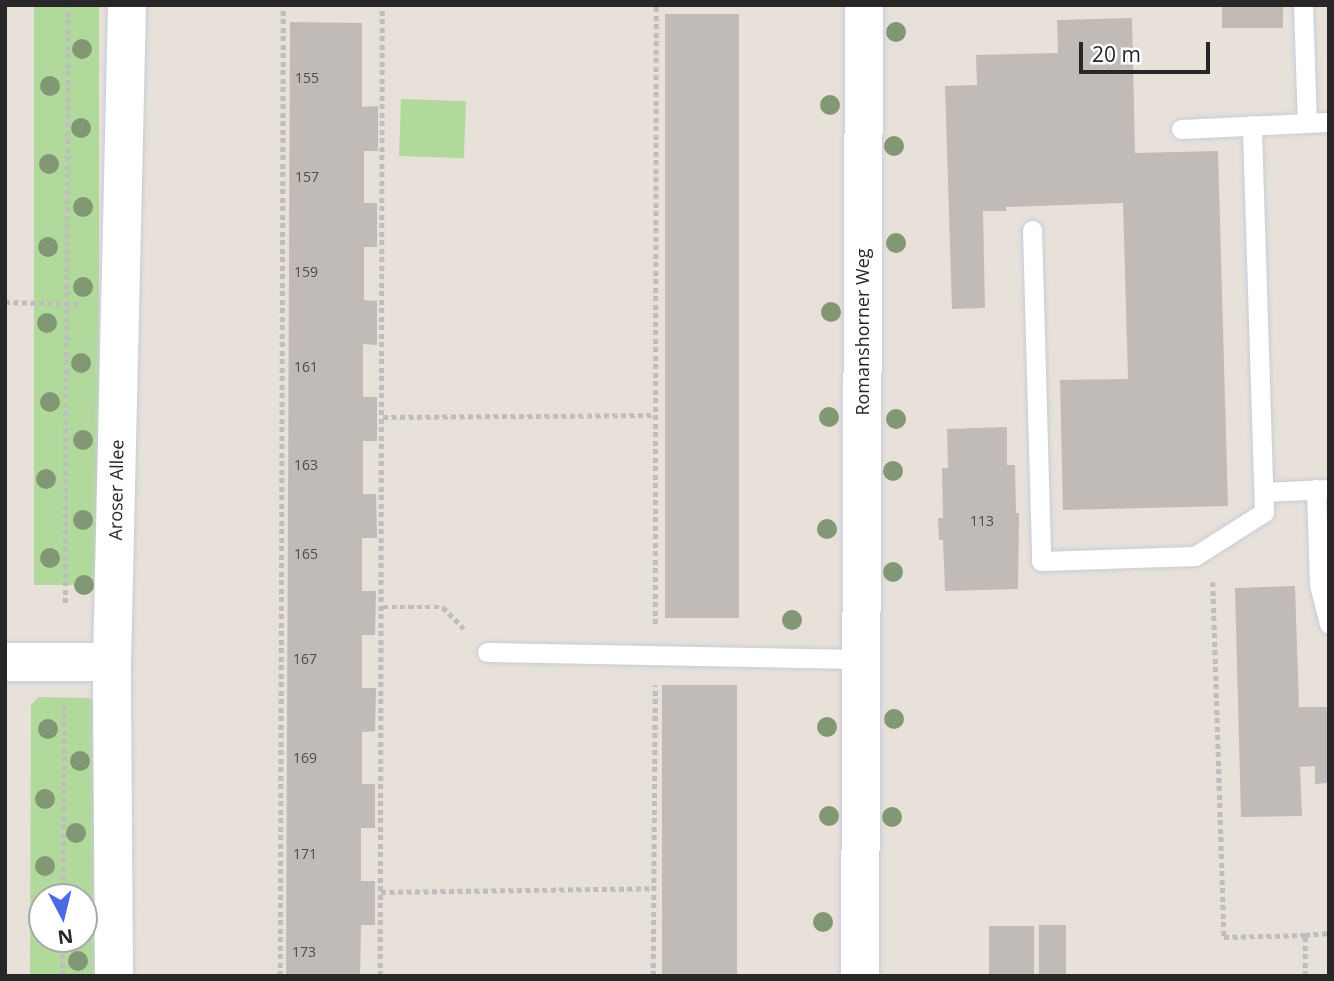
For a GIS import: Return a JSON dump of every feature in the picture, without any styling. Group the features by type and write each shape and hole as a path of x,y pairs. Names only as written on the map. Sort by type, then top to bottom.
{"street":[{"name":"Aroser Allee","path":"114,976 113,662 127,5"},
{"name":"Romanshorner Weg","path":"860,976 864,5"},
{"path":"5,662 113,662"}],"lane":[{"path":"1303,5 1307,123"},
{"path":"1181,129 1329,122"},
{"path":"1032,230 1041,561 1195,556 1264,512 1252,125"},
{"path":"1264,492 1322,489 1319,586 1323,610 1329,624"},
{"path":"487,652 860,659"}],"path":[{"path":"65,603 68,5"},
{"path":"280,976 283,5"},
{"path":"380,976 383,607 382,5"},
{"path":"653,976 656,5"},
{"path":"5,302 120,306"},
{"path":"383,417 655,415"},
{"path":"1212,545 1224,937 1329,933"},
{"path":"383,607 443,607 487,652"},
{"path":"63,883 64,702"},
{"path":"381,892 654,888"},
{"path":"1304,935 1305,976"},
{"path":"62,953 62,976"}],"green space":[{"path":"34,5 99,5 99,585 34,585"},
{"path":"401,99 466,101 464,158 399,156"},
{"path":"38,697 95,700 95,883 30,883 31,705"},
{"path":"30,953 95,953 95,976 30,976"}],"building":[{"path":"1222,5 1283,5 1283,28 1222,28"},
{"path":"665,14 739,14 739,618 665,618"},
{"path":"1132,18 1135,153 1218,151 1228,506 1063,510 1060,380 1128,379 1123,203 1006,207 1006,211 983,211 985,308 952,309 945,86 977,85 976,55 1058,53 1057,20"},
{"path":"290,22 362,23 362,107 378,106 378,151 364,151 364,203 377,203 377,247 364,247 364,300 377,301 377,345 363,344 363,397 377,397 377,441 363,441 363,494 376,494 377,538 362,538 362,591 376,591 375,635 362,635 362,688 376,688 375,731 362,732 362,784 375,784 375,828 361,828 361,881 375,881 375,925 361,925 360,976 286,976"},
{"path":"1007,427 1007,465 1015,465 1016,513 1019,513 1018,589 945,591 943,540 939,540 938,518 943,518 942,468 948,468 947,429"},
{"path":"1295,586 1299,707 1329,707 1329,783 1315,784 1315,766 1300,767 1302,816 1241,817 1235,588"},
{"path":"662,685 737,685 737,976 662,976"},
{"path":"1039,925 1066,925 1066,976 1039,976"},
{"path":"989,926 1034,926 1034,976 989,976"}]}
